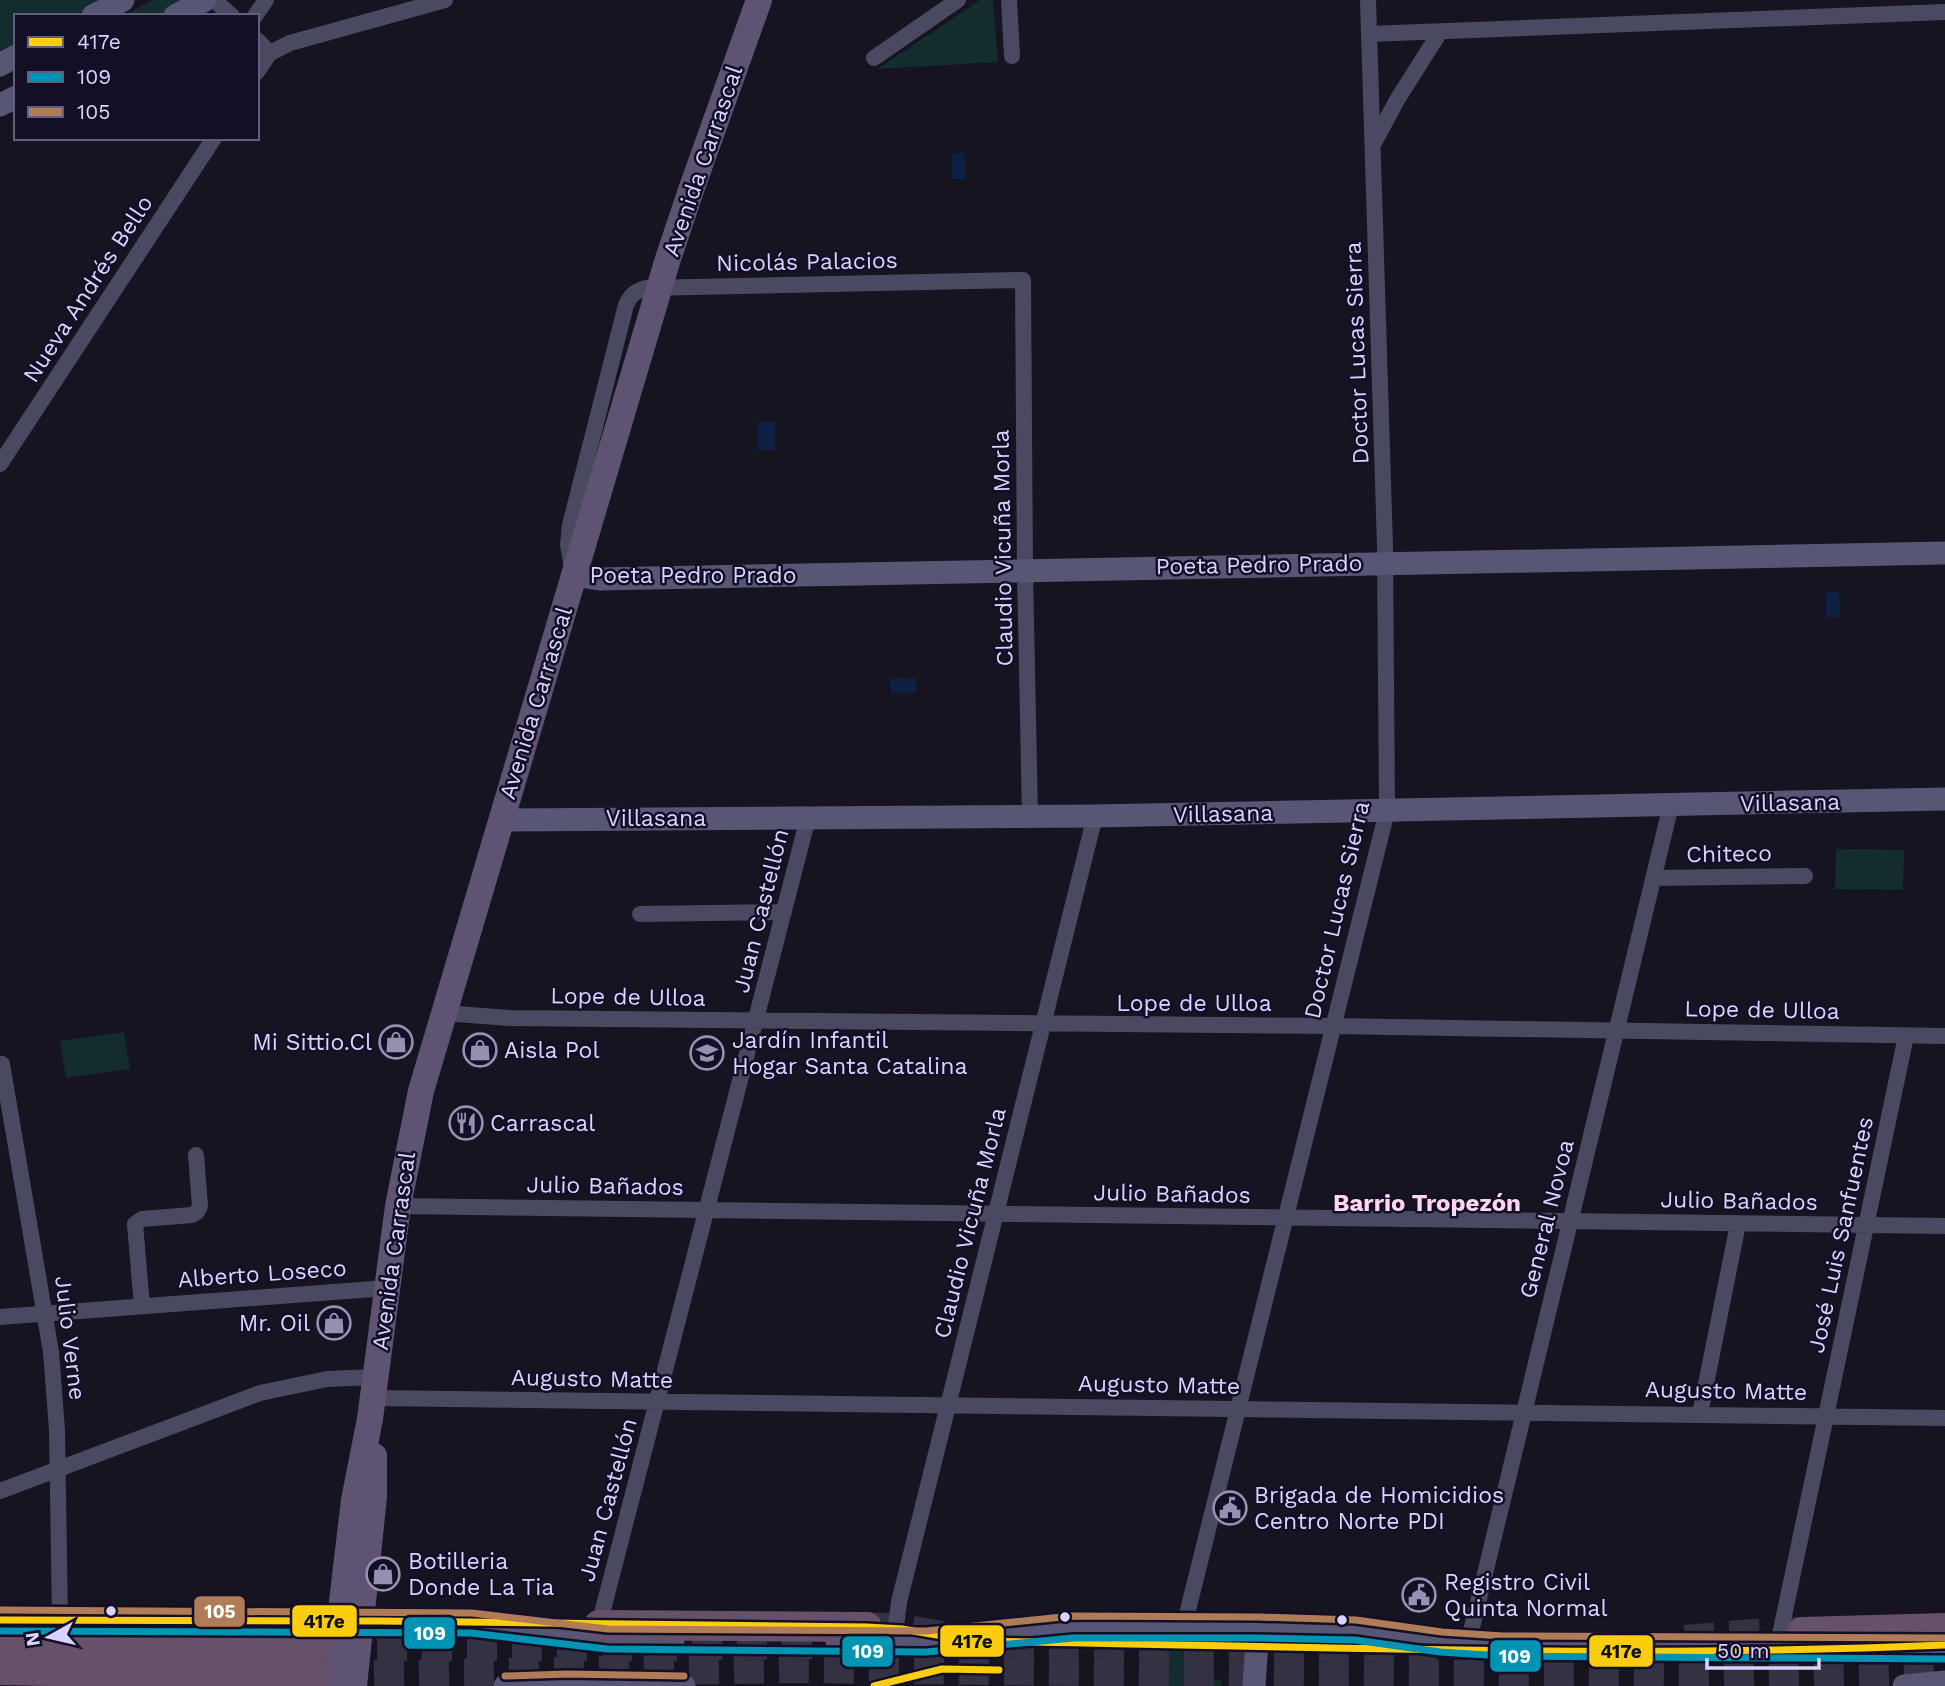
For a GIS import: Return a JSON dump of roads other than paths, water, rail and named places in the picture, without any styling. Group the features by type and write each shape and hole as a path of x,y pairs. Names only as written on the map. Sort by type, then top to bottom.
{"highway":[{"path":"602,1613 867,1627"},
{"path":"1802,1632 1945,1628"},
{"path":"0,1646 320,1646"},
{"path":"0,1670 325,1681"}],"main road":[{"name":"Avenida Carrascal","path":"354,1686 350,1621 354,1500 373,1398 398,1206 421,1091 686,204 760,0"},
{"name":"Avenida Carrascal","path":"325,1681 350,1621"}],"street":[{"path":"97,14 123,0"},
{"path":"179,14 205,0"},
{"path":"214,0 230,14"},
{"path":"259,69 270,53 290,43 445,0"},
{"path":"874,58 957,0"},
{"path":"1009,0 1012,56"},
{"name":"Doctor Lucas Sierra","path":"1184,1626 1387,811 1386,562 1368,0"},
{"path":"1370,34 1945,12"},
{"name":"Doctor Lucas Sierra","path":"1373,145 1397,100 1440,32"},
{"path":"259,42 270,53"},
{"name":"Nueva Andrés Bello","path":"0,464 213,140"},
{"name":"Claudio Vicuña Morla","path":"1023,280 1030,816"},
{"name":"Nicolás Palacios","path":"574,575 568,555 570,525 626,304 637,290 1023,280"},
{"name":"Poeta Pedro Prado","path":"574,575 599,579 1945,553"},
{"name":"Villasana","path":"501,820 1095,816 1945,799"},
{"name":"General Novoa","path":"1468,1644 1671,805"},
{"name":"Claudio Vicuña Morla","path":"894,1642 896,1615 1095,816"},
{"name":"Juan Castellón","path":"602,1613 808,818"},
{"name":"Chiteco","path":"1654,878 1805,876"},
{"path":"640,914 784,912"},
{"name":"Lope de Ulloa","path":"444,1013 509,1018 1333,1026 1945,1036"},
{"name":"José Luis Sanfuentes","path":"1777,1649 1906,1036"},
{"name":"Julio Verne","path":"2,1064 46,1314 55,1390 60,1620"},
{"path":"142,1306 135,1224 142,1219 192,1215 197,1212 200,1206 196,1155"},
{"name":"Julio Bañados","path":"398,1206 1945,1226"},
{"path":"1700,1414 1738,1224"},
{"name":"Alberto Loseco","path":"0,1317 387,1288"},
{"name":"Augusto Matte","path":"0,1491 260,1393 327,1379 373,1398 1945,1418"},
{"path":"0,1620 472,1623 622,1611 645,1615 896,1615"},
{"path":"472,1623 607,1639 947,1641 1051,1628 1184,1626 1356,1630 1468,1644 1945,1649"},
{"path":"1254,1686 1258,1627"},
{"path":"1905,1686 1945,1682"},
{"path":"505,1686 684,1686"}],"water":[{"path":"964,153 965,179 952,179 952,154"},
{"path":"758,422 775,422 775,450 758,450"},
{"path":"1839,592 1840,617 1826,617 1826,593"},
{"path":"916,678 916,692 891,693 890,679"}],"tunnel":[{"path":"867,1627 902,1629 948,1637"},
{"path":"1685,1640 1802,1632"},
{"path":"1004,1641 1437,1648"},
{"path":"332,1646 867,1643"},
{"path":"329,1676 790,1668 1683,1677 1945,1671"}],"place":[{"name":"Mi Sittio.Cl","path":"396,1042"},
{"name":"Aisla Pol","path":"480,1050"},
{"name":"Jardín Infantil Hogar Santa Catalina","path":"707,1053"},
{"name":"Carrascal","path":"466,1123"},
{"name":"Mr. Oil","path":"334,1323"},
{"name":"Brigada de Homicidios Centro Norte PDI","path":"1230,1508"},
{"name":"Botilleria Donde La Tia","path":"383,1574"},
{"name":"Registro Civil Quinta Normal","path":"1419,1595"}],"district":[{"name":"Barrio Tropezón","path":"1427,1203"}]}
